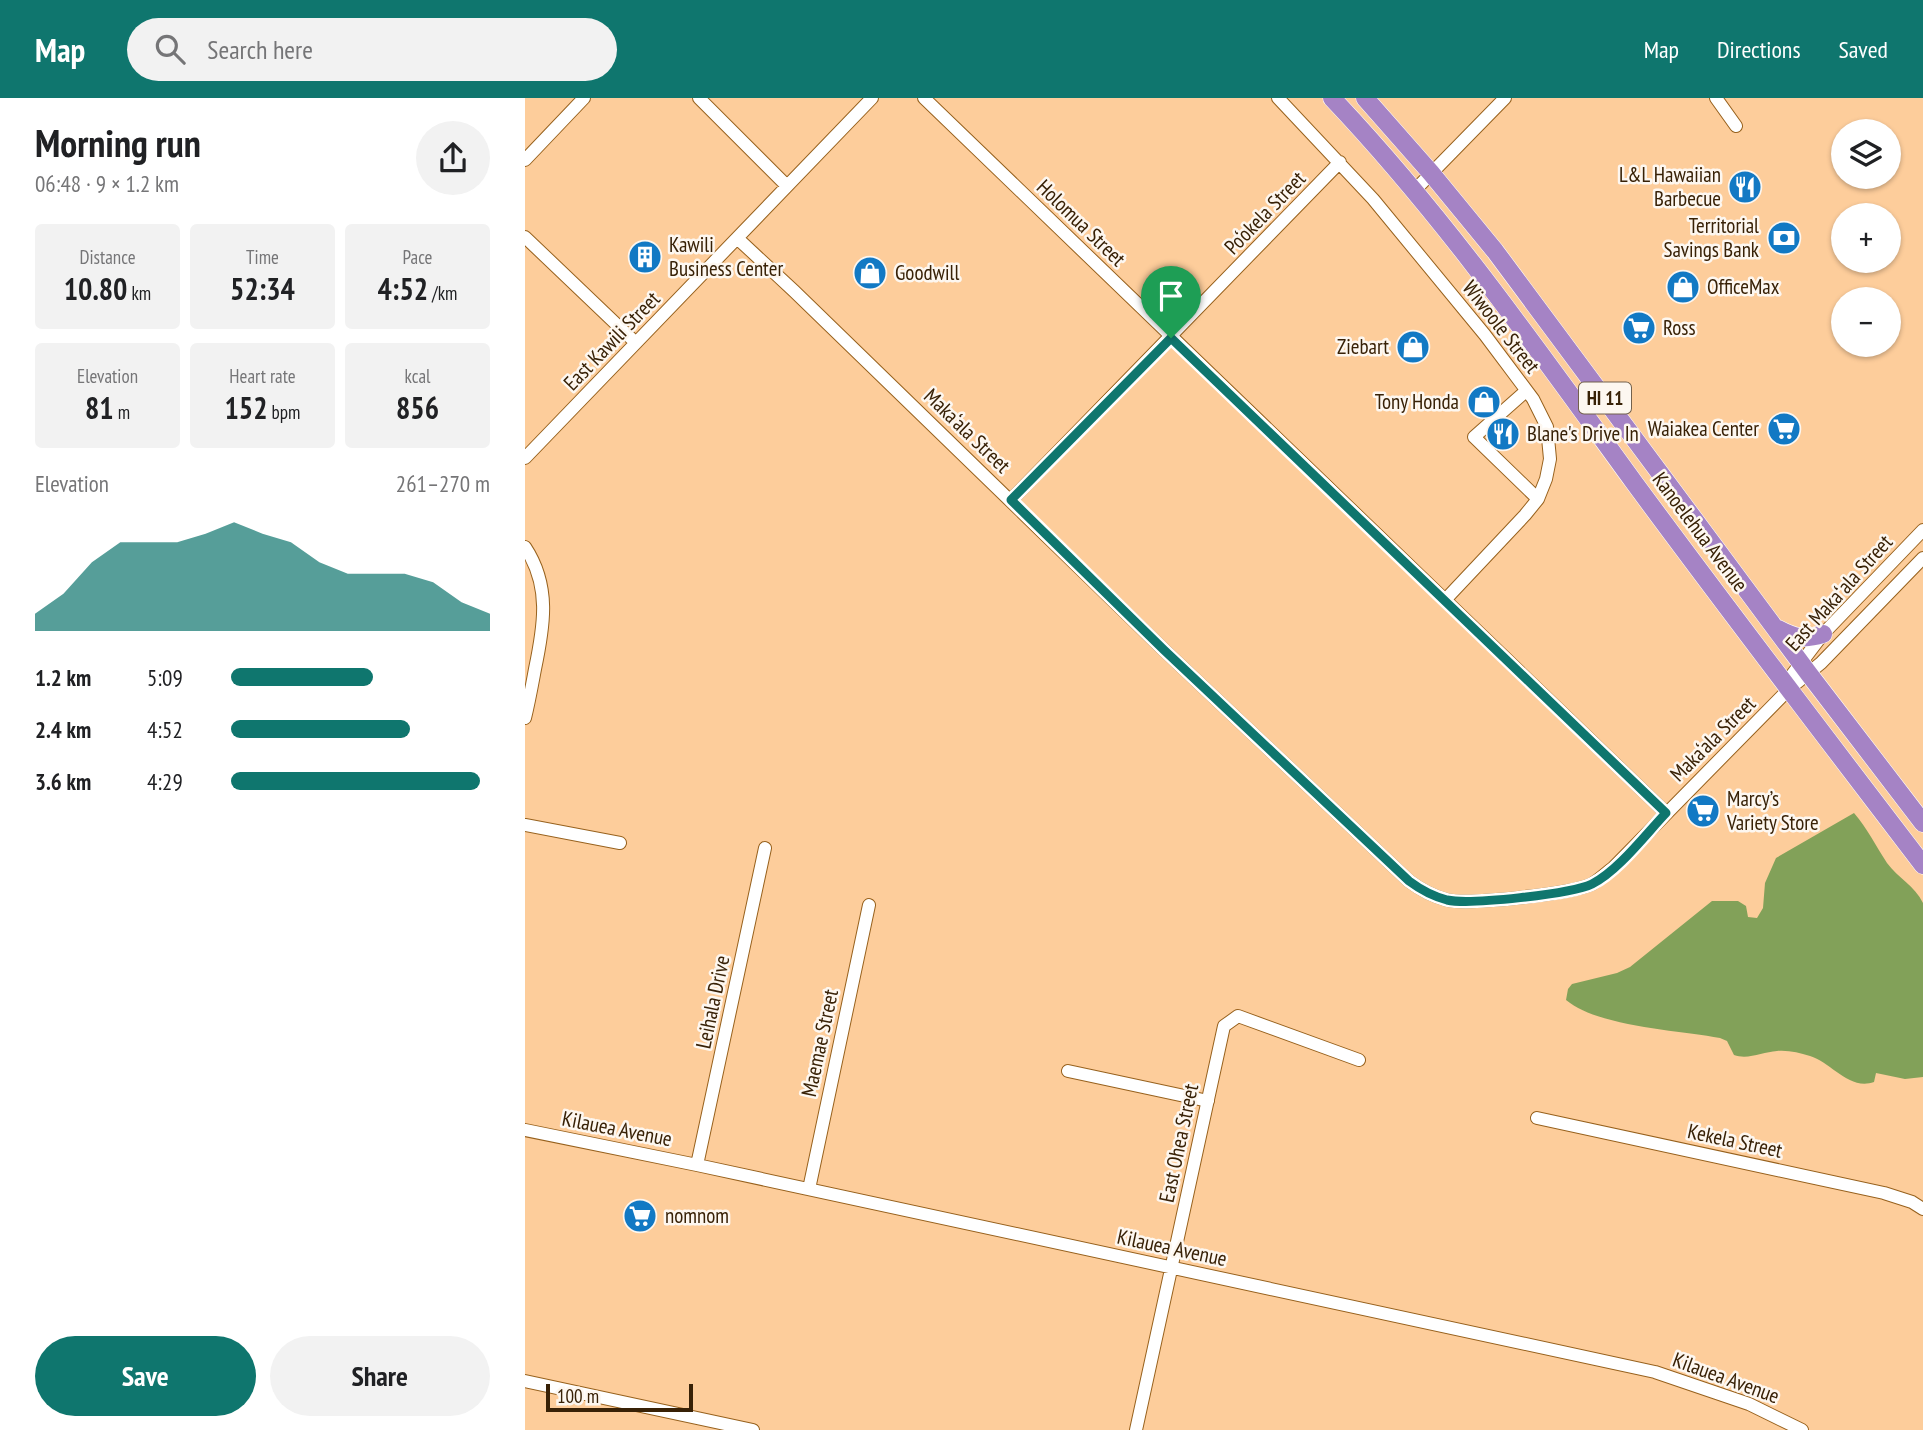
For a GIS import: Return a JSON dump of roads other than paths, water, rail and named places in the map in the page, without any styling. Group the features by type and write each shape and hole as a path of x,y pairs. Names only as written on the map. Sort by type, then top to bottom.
{"highway":[{"name":"Kanoelehua Avenue","path":"1332,98 1415,190 1478,268 1923,866"},
{"name":"Kanoelehua Avenue","path":"1365,98 1495,251 1923,823"},
{"path":"1775,627 1799,638 1807,639 1823,634"}],"street":[{"path":"525,160 584,98"},
{"path":"699,98 787,186"},
{"name":"East Kawili Street","path":"525,458 871,98"},
{"name":"Holomua Street","path":"924,98 1666,813"},
{"name":"Wiwoole Street","path":"1278,98 1340,162 1477,325 1543,418 1549,438 1549,469 1538,499 1445,600"},
{"path":"1415,190 1505,98"},
{"path":"1716,98 1736,126"},
{"name":"Po‘okela Street","path":"1011,500 1340,162"},
{"path":"525,237 636,343"},
{"name":"Maka‘ala Street","path":"737,239 795,291 1164,650 1409,881 1425,893 1450,900 1482,900 1569,891 1593,884 1613,868 1787,686"},
{"path":"1526,391 1474,438 1538,499"},
{"name":"East Makaʻala Street","path":"1805,668 1823,634 1923,530"},
{"path":"525,547 543,585 544,609 542,637 525,718"},
{"name":"East Makaʻala Street","path":"1787,686 1882,600 1923,558"},
{"path":"525,825 620,843"},
{"name":"Leihala Drive","path":"697,1165 765,848"},
{"name":"Maemae Street","path":"809,1189 869,905"},
{"name":"East Ohea Street","path":"1136,1430 1224,1026 1238,1016 1359,1059"},
{"path":"1068,1071 1208,1101"},
{"name":"Kekela Street","path":"1537,1118 1884,1193 1912,1202 1923,1209"},
{"name":"Kilauea Avenue","path":"525,1130 1655,1372 1749,1404 1802,1430"},
{"path":"525,1381 753,1430"}],"place":[{"name":"L&L Hawaiian Barbecue","path":"1745,187"},
{"name":"Territorial Savings Bank","path":"1784,238"},
{"name":"Kawili Business Center","path":"645,257"},
{"name":"Goodwill","path":"870,273"},
{"name":"OfficeMax","path":"1683,287"},
{"name":"Ross","path":"1639,328"},
{"name":"Ziebart","path":"1413,347"},
{"name":"Tony Honda","path":"1484,402"},
{"name":"Waiakea Center","path":"1784,429"},
{"name":"Blane's Drive In","path":"1503,434"},
{"name":"Marcy’s Variety Store","path":"1703,811"},
{"name":"nomnom","path":"640,1216"}]}
